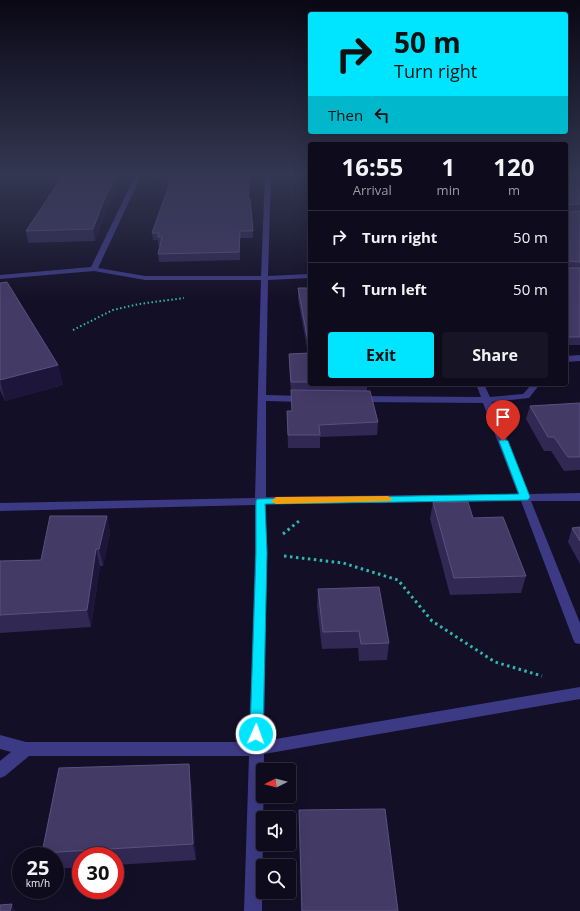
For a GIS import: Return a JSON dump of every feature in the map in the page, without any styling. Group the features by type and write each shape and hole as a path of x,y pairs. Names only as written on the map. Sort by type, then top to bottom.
{"street":[{"path":"94,269 119,217"},
{"path":"253,911 262,553 260,501 266,217"},
{"path":"0,277 94,269 145,278 264,278 308,276"},
{"path":"568,359 580,358"},
{"path":"481,386 580,639"},
{"path":"347,399 487,400 526,396 535,386"},
{"path":"262,398 316,399"},
{"path":"0,507 260,501 580,497"},
{"path":"0,742 26,749 256,749 580,693"},
{"path":"0,771 26,749"}],"path":[{"path":"73,330 113,310 139,304 186,298"},
{"path":"262,553 303,517"},
{"path":"262,553 343,562 398,580 432,621 495,662 550,678"}],"building":[{"path":"36,217 98,217 93,229 26,231"},
{"path":"158,217 252,217 253,231 240,231 239,252 158,254 162,237 158,237 159,233 152,233"},
{"path":"568,217 580,217 580,262 568,261"},
{"path":"568,268 580,268 580,337 568,337"},
{"path":"7,282 58,365 0,380 0,283"},
{"path":"298,288 308,288 308,341"},
{"path":"308,353 308,382 291,382 289,354"},
{"path":"291,390 370,391 378,422 319,425 320,435 288,435 287,411 292,411"},
{"path":"580,403 580,457 568,457 554,437 548,437 530,406"},
{"path":"433,502 468,502 473,518 503,517 526,576 454,578"},
{"path":"50,516 107,516 99,549 96,549 87,610 0,615 0,561 41,560"},
{"path":"580,527 580,541 572,528"},
{"path":"379,587 389,643 361,644 359,631 323,632 318,589"},
{"path":"189,764 193,844 124,848 72,847 72,851 64,852 64,847 43,847 59,768"},
{"path":"385,809 398,911 302,911 299,810"},
{"path":"12,904 10,911 0,911 0,905"}],"slow traffic":[{"path":"276,501 388,499"}],"route":[{"path":"256,734 262,553 260,501 525,497 503,441"}]}
